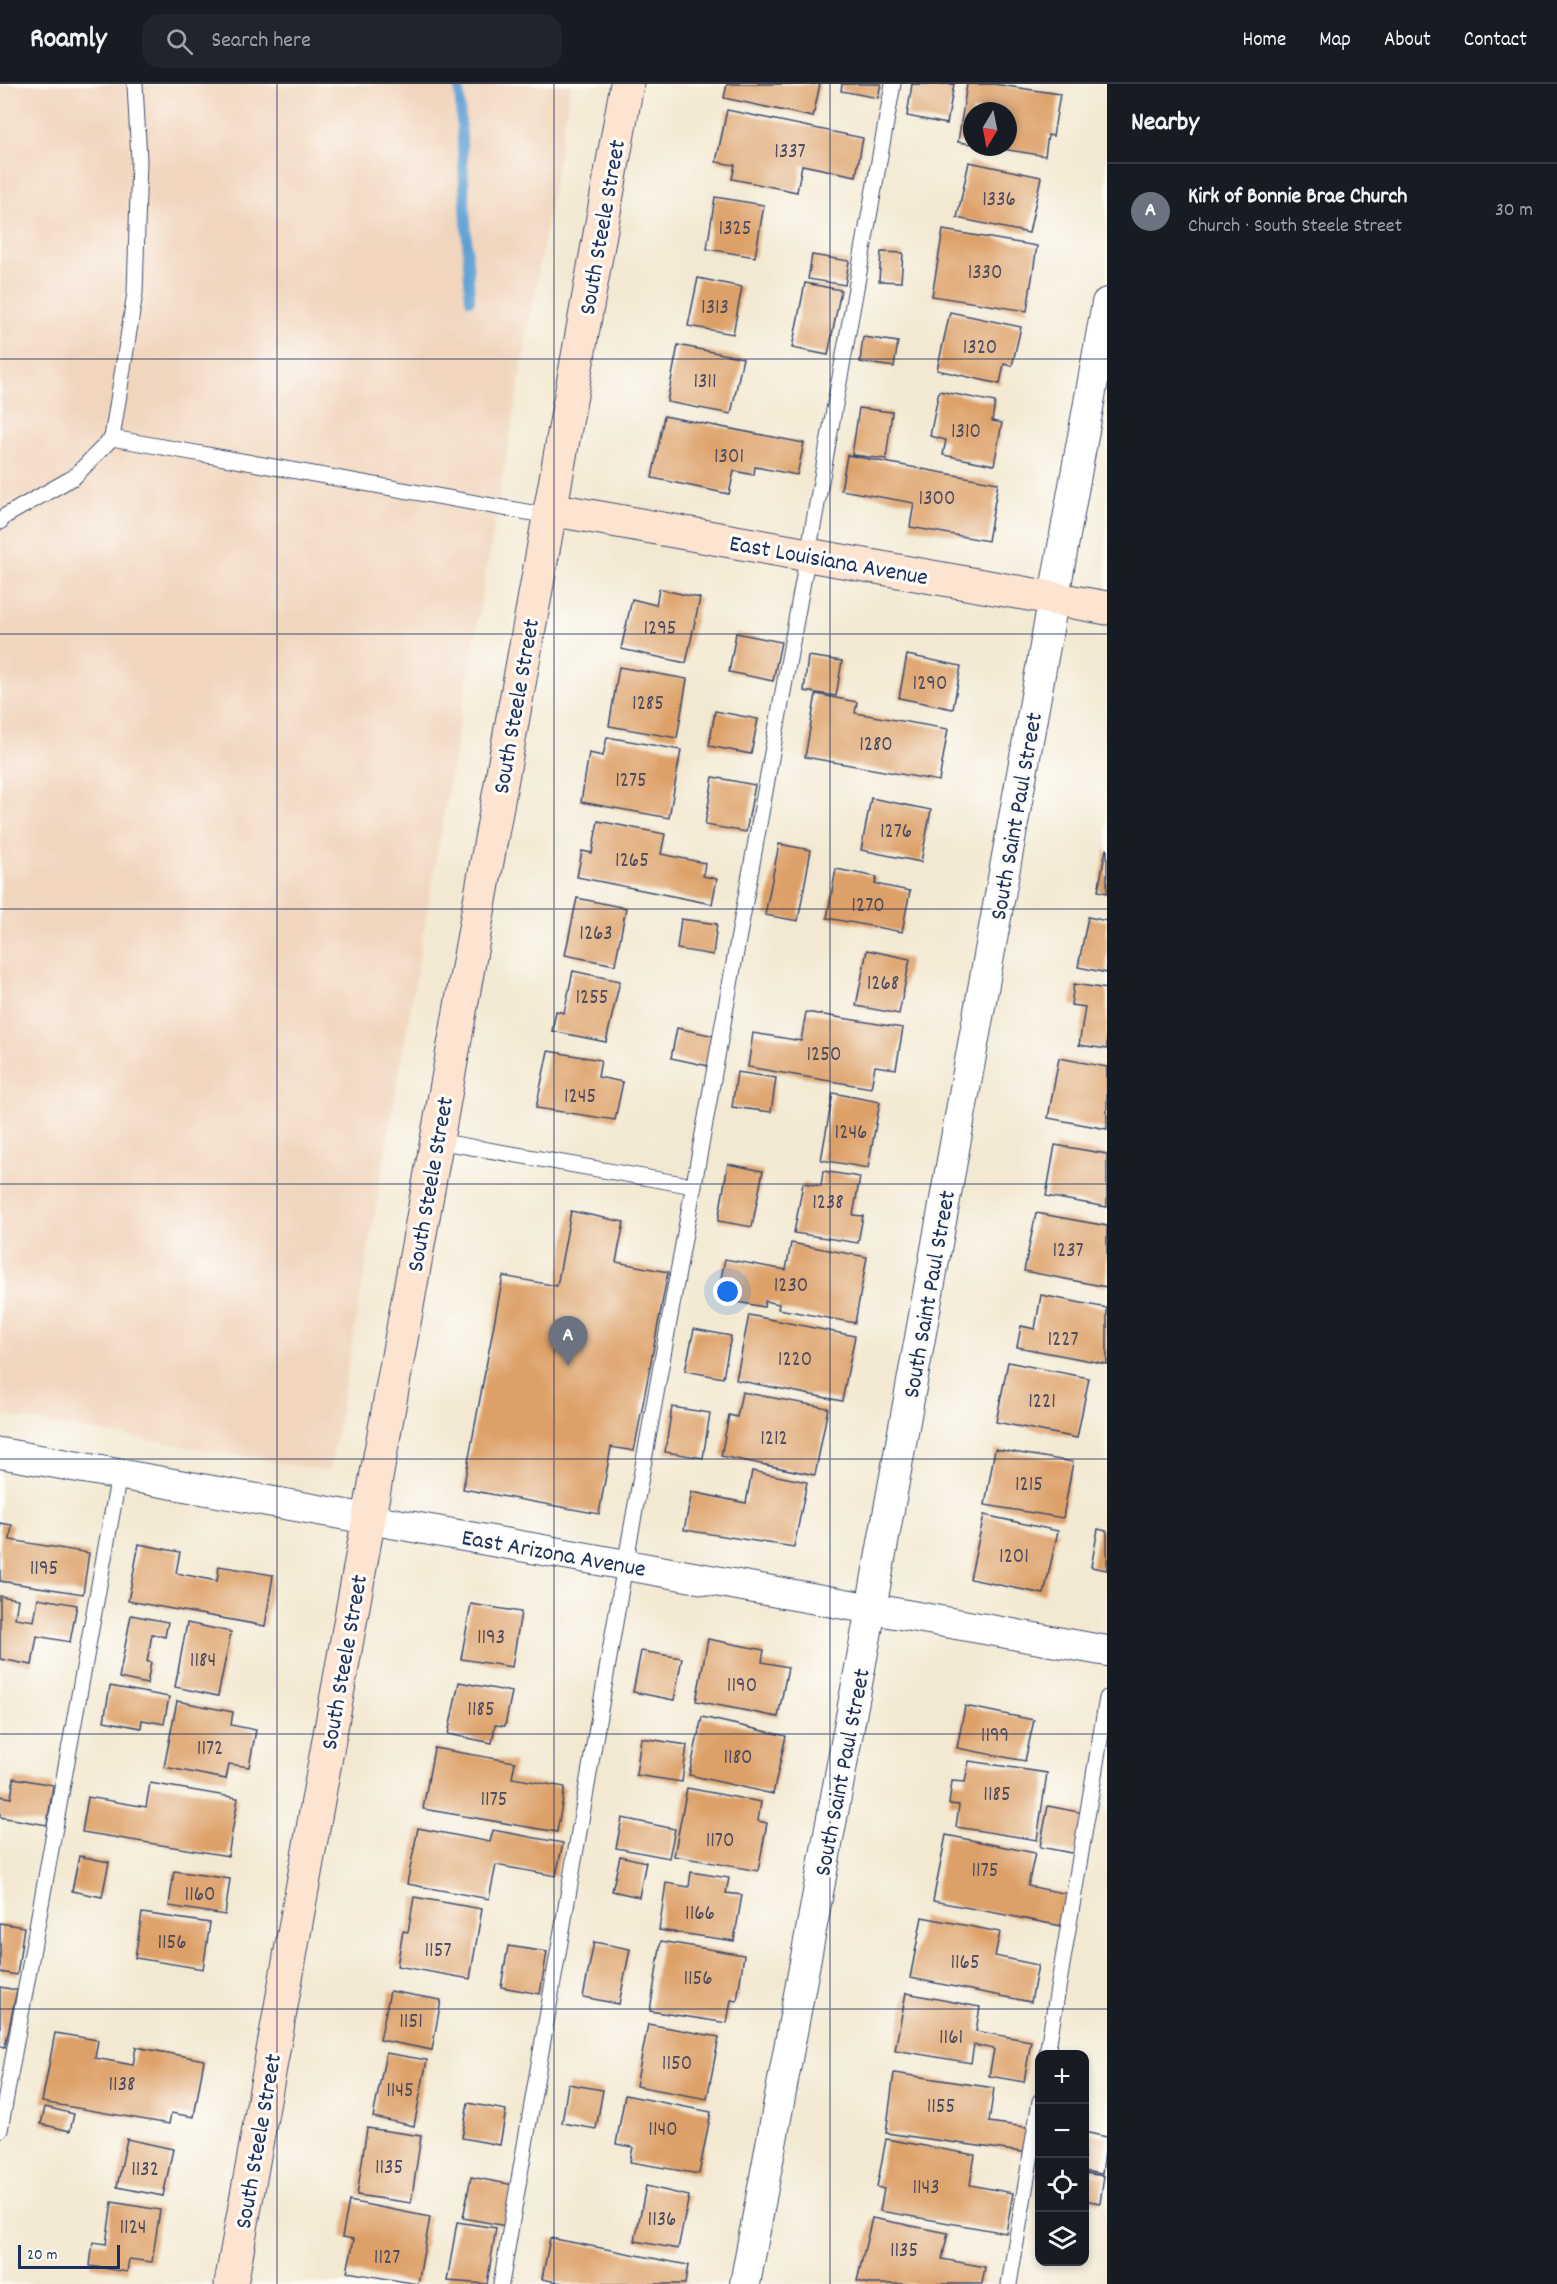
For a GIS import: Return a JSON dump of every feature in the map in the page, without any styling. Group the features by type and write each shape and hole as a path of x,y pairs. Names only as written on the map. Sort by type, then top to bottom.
{"street":[{"name":"South Steele Street","path":"231,2284 627,84"},
{"name":"South Saint Paul Street","path":"745,2284 871,1609 1107,303"},
{"name":"East Louisiana Avenue","path":"550,513 808,555 1107,608"},
{"name":"East Arizona Avenue","path":"0,1454 1107,1651"}],"lane":[{"path":"0,522 5,516 74,477 112,438 135,293 139,160 135,84"},
{"path":"501,2284 626,1565 893,84"},
{"path":"112,438 550,513"},
{"path":"437,1141 694,1186"},
{"path":"0,2130 119,1475"},
{"path":"1048,2050 1107,1698"},
{"path":"1009,2284 1039,2104"}],"shaded area":[{"path":"0,84 571,84 330,1471 0,1415"}],"building":[{"path":"727,84 820,84 813,117 724,98"},
{"path":"842,84 881,84 878,98 841,91"},
{"path":"912,84 954,84 947,124 907,116"},
{"path":"967,84 993,84 1060,94 1053,136 1048,135 1045,156 1017,151 1017,102 964,102"},
{"path":"727,110 863,138 856,176 802,165 797,192 732,179 735,165 716,162"},
{"path":"963,110 963,143 958,142"},
{"path":"969,162 1041,177 1029,233 957,218"},
{"path":"715,197 764,205 755,257 707,249"},
{"path":"943,230 1037,246 1027,311 932,296"},
{"path":"881,252 903,253 901,282 879,281"},
{"path":"812,255 849,261 845,285 808,279"},
{"path":"698,278 742,287 733,334 688,326"},
{"path":"805,283 841,290 828,355 792,348"},
{"path":"950,312 1021,327 1012,366 1004,364 1000,384 937,370"},
{"path":"863,337 898,342 894,367 860,362"},
{"path":"678,345 743,358 731,414 667,402"},
{"path":"939,391 995,402 992,421 1002,423 994,465 943,455 946,440 930,436"},
{"path":"859,408 892,412 886,459 852,455"},
{"path":"664,416 804,443 797,475 755,467 754,475 734,471 729,494 652,478"},
{"path":"847,455 998,483 988,541 910,527 914,503 841,490"},
{"path":"659,589 700,598 686,663 621,649 632,599 656,605"},
{"path":"736,633 781,642 773,681 729,672"},
{"path":"907,655 961,666 953,709 899,698"},
{"path":"808,656 842,661 836,696 804,691"},
{"path":"619,667 687,679 677,738 609,726"},
{"path":"816,694 857,702 855,713 948,729 939,781 805,757"},
{"path":"715,711 758,719 751,754 709,746"},
{"path":"607,737 681,750 669,818 581,802 589,753 603,756"},
{"path":"713,777 755,785 746,832 705,825"},
{"path":"871,798 931,810 921,862 861,850"},
{"path":"598,821 665,834 661,854 705,863 703,876 717,879 712,904 577,877 582,851 592,853"},
{"path":"779,844 811,850 798,921 765,915"},
{"path":"1107,849 1107,893 1098,891"},
{"path":"836,869 877,877 875,884 910,891 902,932 827,918"},
{"path":"577,898 626,908 615,965 565,955"},
{"path":"1088,917 1107,921 1107,973 1078,967"},
{"path":"681,919 717,924 713,955 677,949"},
{"path":"867,950 910,959 899,1014 856,1006"},
{"path":"573,971 620,981 606,1042 552,1031 556,1011 564,1013"},
{"path":"1074,984 1107,989 1107,1049 1079,1045 1085,1007 1071,1005"},
{"path":"806,1012 903,1028 896,1069 875,1066 871,1088 748,1067 753,1033 801,1041"},
{"path":"677,1028 715,1036 709,1066 671,1058"},
{"path":"548,1051 601,1060 598,1077 623,1082 615,1120 536,1108"},
{"path":"1059,1058 1107,1067 1107,1129 1048,1118"},
{"path":"737,1072 776,1078 771,1112 732,1107"},
{"path":"833,1093 880,1102 868,1168 821,1160"},
{"path":"1055,1145 1107,1154 1107,1207 1046,1196"},
{"path":"728,1164 763,1171 752,1227 718,1221"},
{"path":"823,1171 860,1177 853,1215 863,1216 858,1243 794,1233 803,1183 821,1186"},
{"path":"571,1211 624,1222 616,1262 668,1272 634,1451 611,1447 599,1514 463,1489 503,1276 557,1286"},
{"path":"1036,1213 1107,1226 1107,1287 1024,1271"},
{"path":"791,1243 867,1257 855,1323 778,1309 779,1304 765,1301 764,1307 717,1298 725,1259 786,1270"},
{"path":"1041,1295 1107,1308 1107,1364 1017,1347 1021,1326 1035,1329"},
{"path":"749,1315 855,1336 842,1401 736,1380"},
{"path":"694,1329 731,1336 723,1378 685,1371"},
{"path":"1008,1362 1089,1378 1077,1438 996,1422"},
{"path":"742,1392 828,1408 815,1475 721,1456 729,1415 737,1417"},
{"path":"672,1407 710,1413 703,1458 665,1452"},
{"path":"995,1449 1073,1462 1063,1518 985,1505"},
{"path":"752,1471 807,1482 794,1547 684,1530 692,1492 746,1503"},
{"path":"984,1515 1058,1531 1044,1594 970,1579"},
{"path":"0,1523 12,1525 10,1540 89,1553 83,1594 0,1581"},
{"path":"1098,1529 1107,1531 1107,1570 1091,1567"},
{"path":"139,1544 180,1552 176,1573 217,1581 219,1566 273,1575 265,1626 128,1601"},
{"path":"0,1596 18,1599 15,1618 34,1621 38,1598 77,1605 70,1642 37,1636 32,1665 0,1659"},
{"path":"471,1604 521,1612 512,1667 461,1659"},
{"path":"131,1615 168,1622 165,1637 152,1634 147,1662 151,1662 147,1684 119,1678"},
{"path":"187,1623 231,1632 218,1696 175,1687"},
{"path":"708,1639 764,1650 762,1662 788,1667 778,1717 696,1701"},
{"path":"641,1651 682,1658 674,1700 633,1692"},
{"path":"459,1682 512,1692 505,1726 495,1725 492,1743 448,1734"},
{"path":"110,1686 169,1697 164,1724 142,1720 141,1728 104,1721"},
{"path":"177,1701 233,1712 231,1725 256,1730 249,1767 229,1764 226,1779 164,1767"},
{"path":"965,1706 1034,1720 1025,1761 957,1748"},
{"path":"702,1717 786,1736 773,1794 689,1775"},
{"path":"641,1738 687,1745 682,1782 636,1775"},
{"path":"434,1748 515,1762 512,1778 565,1787 557,1832 423,1809"},
{"path":"969,1761 1047,1773 1037,1840 956,1827 959,1805 949,1804 952,1781 965,1782"},
{"path":"14,1778 53,1785 47,1825 0,1817 0,1796 11,1798"},
{"path":"150,1783 238,1798 228,1856 82,1832 88,1797 146,1807"},
{"path":"687,1788 761,1802 758,1821 767,1823 758,1871 674,1856"},
{"path":"1048,1806 1084,1813 1077,1854 1040,1847"},
{"path":"622,1818 675,1829 669,1858 616,1848"},
{"path":"418,1828 490,1842 493,1830 563,1843 556,1876 496,1865 489,1899 407,1884"},
{"path":"946,1835 1035,1853 1028,1886 1073,1895 1067,1927 933,1901"},
{"path":"79,1856 109,1862 102,1897 72,1891"},
{"path":"620,1856 646,1862 639,1897 612,1891"},
{"path":"174,1871 230,1879 225,1915 169,1906"},
{"path":"691,1872 729,1878 726,1893 742,1895 734,1941 659,1930 666,1883 689,1887"},
{"path":"414,1897 482,1909 470,1979 397,1966 403,1931 408,1932"},
{"path":"142,1913 210,1923 203,1969 135,1958"},
{"path":"922,1917 1000,1932 995,1956 1038,1965 1031,2002 910,1978"},
{"path":"0,1923 24,1927 17,1975 0,1972"},
{"path":"661,1941 744,1955 737,2001 731,2000 727,2023 650,2011"},
{"path":"594,1942 630,1949 619,2004 583,1997"},
{"path":"508,1946 547,1952 540,1994 501,1987"},
{"path":"0,1987 17,1990 5,2047 0,2046"},
{"path":"390,1991 441,2000 432,2050 380,2040"},
{"path":"906,1993 980,2007 976,2031 1031,2041 1024,2082 989,2076 994,2049 974,2045 971,2063 895,2050"},
{"path":"648,2024 719,2037 707,2099 636,2086"},
{"path":"55,2033 98,2040 95,2058 133,2065 136,2047 204,2060 194,2117 171,2113 169,2124 42,2102"},
{"path":"386,2053 427,2060 414,2126 373,2117"},
{"path":"894,2073 994,2088 989,2122 1033,2128 1029,2153 886,2133"},
{"path":"568,2084 603,2090 596,2129 562,2123"},
{"path":"625,2095 711,2112 699,2174 630,2162 633,2147 616,2144"},
{"path":"468,2103 506,2110 500,2145 462,2138"},
{"path":"45,2107 74,2114 70,2131 41,2124"},
{"path":"367,2128 421,2136 411,2203 357,2195"},
{"path":"1089,2133 1107,2137 1102,2174 1089,2172"},
{"path":"127,2139 173,2149 163,2196 117,2187"},
{"path":"886,2139 975,2155 970,2185 1013,2193 1006,2233 880,2211 884,2189 877,2187"},
{"path":"1089,2174 1104,2176 1100,2203 1089,2201"},
{"path":"471,2177 514,2185 506,2226 463,2218"},
{"path":"646,2186 689,2196 678,2249 635,2241"},
{"path":"349,2201 430,2217 418,2284 347,2272 354,2239 342,2237"},
{"path":"112,2202 160,2210 152,2262 129,2259 127,2272 90,2266 93,2242 106,2244"},
{"path":"872,2218 948,2233 942,2259 985,2267 982,2284 870,2284 857,2281"},
{"path":"457,2222 496,2228 487,2284 447,2281"},
{"path":"550,2238 688,2265 685,2284 567,2284 542,2279"}],"waterway":[{"path":"459,84 470,300"}],"place":[{"name":"Kirk of Bonnie Brae Church","path":"568,1366"}]}
